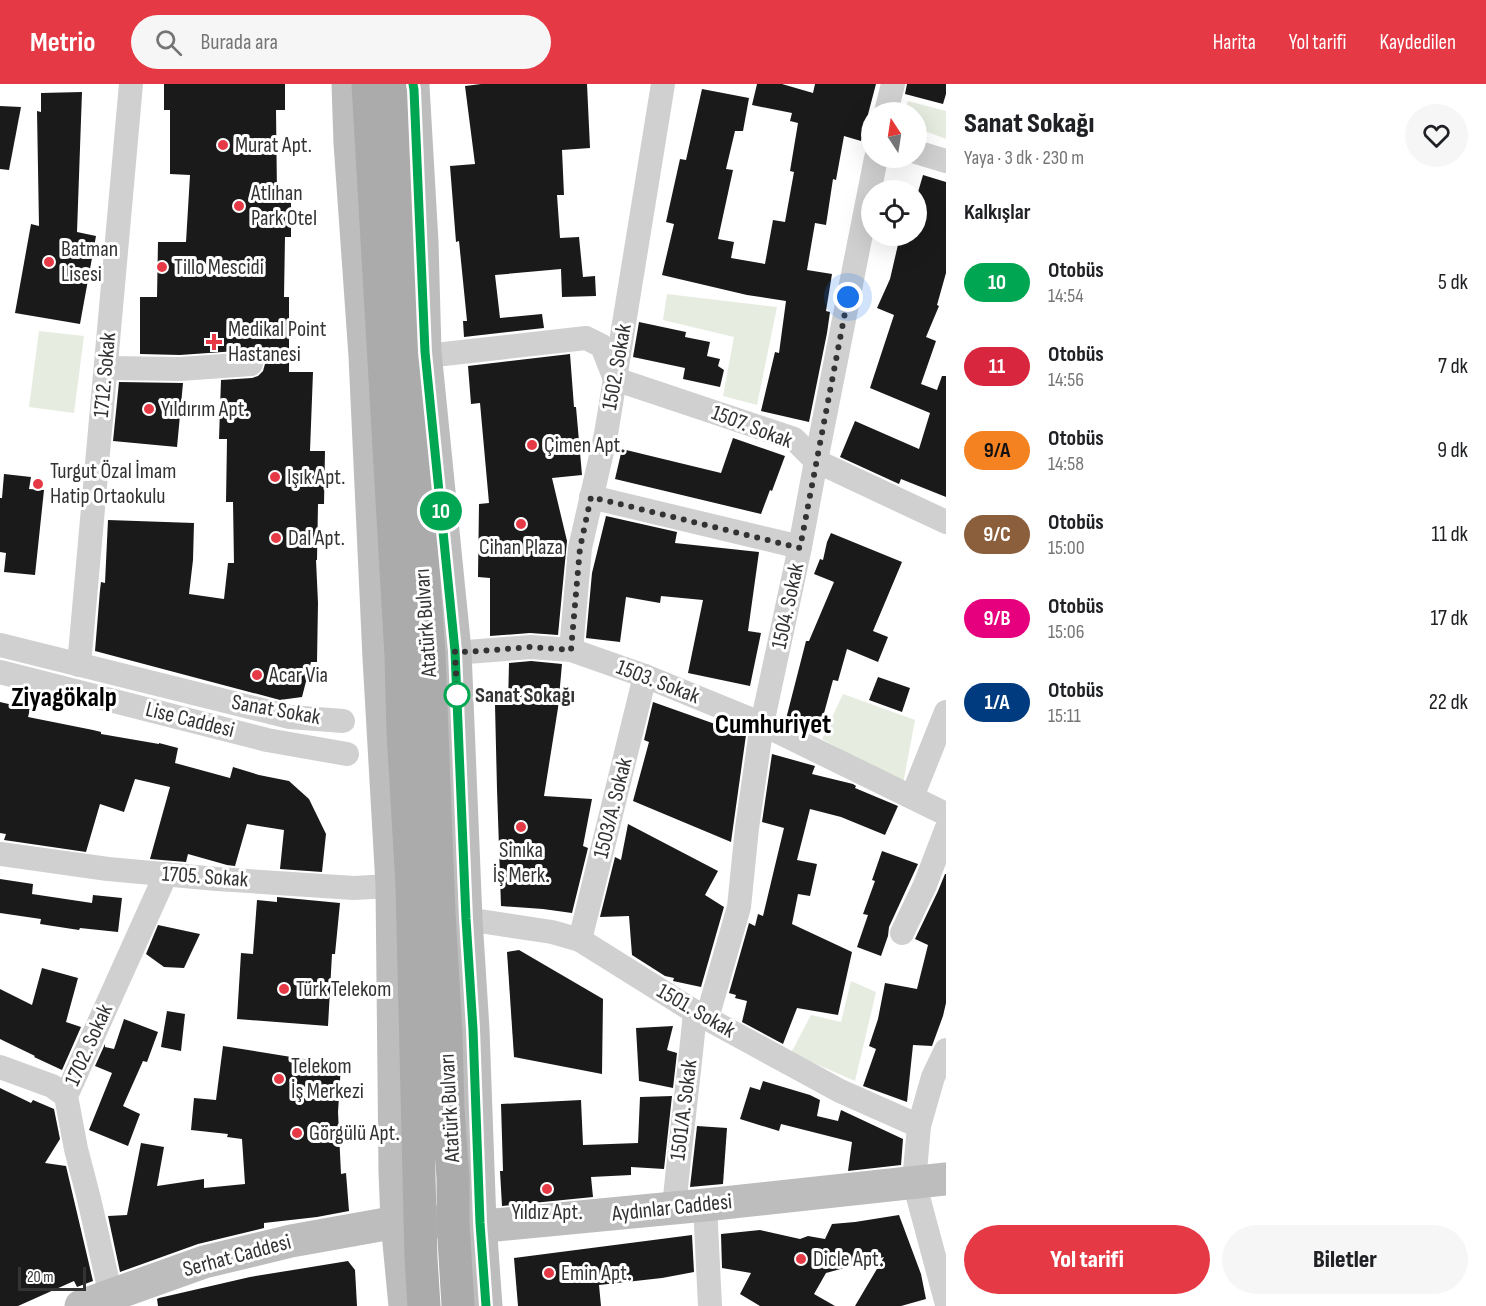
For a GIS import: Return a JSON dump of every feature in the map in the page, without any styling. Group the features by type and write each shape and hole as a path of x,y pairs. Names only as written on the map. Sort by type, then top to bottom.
{"main road":[{"name":"Atatürk Bulvarı","path":"368,84 400,644 409,1222 424,1306"},
{"name":"Atatürk Bulvarı","path":"398,84 408,353 429,655 448,1110 453,1178 466,1223 458,1306"}],"street":[{"name":"1712. Sokak","path":"79,665 131,84"},
{"path":"348,84 365,356 378,646 402,885"},
{"path":"413,84 425,352 455,651 473,1029 466,1223 486,1306"},
{"name":"1502. Sokak","path":"571,650 580,548 606,434 663,84"},
{"path":"888,102 893,84"},
{"path":"927,155 946,161"},
{"name":"1504. Sokak","path":"701,1015 739,907 747,828 762,724 800,548 874,168"},
{"path":"444,354 586,338 602,346 615,379"},
{"path":"106,368 180,369 251,364"},
{"name":"1507. Sokak","path":"615,379 794,439 816,460 946,522"},
{"path":"591,497 800,548"},
{"name":"Sanat Sokak","path":"0,645 290,717 343,721"},
{"name":"1503. Sokak","path":"455,651 531,647 571,650 645,676 762,724 946,814"},
{"name":"Lise Caddesi","path":"0,672 267,740 347,754"},
{"name":"1503/A. Sokak","path":"580,940 645,676"},
{"path":"912,797 946,712"},
{"path":"902,933 925,885 946,830"},
{"name":"1705. Sokak","path":"0,854 108,869 166,874 354,888 402,885"},
{"name":"1702. Sokak","path":"96,1301 89,1199 66,1096 166,874"},
{"name":"1501. Sokak","path":"466,919 552,932 580,940 701,1015 840,1091 919,1126"},
{"name":"1501/A. Sokak","path":"701,1015 680,1144 689,1207 710,1306"},
{"path":"946,1050 933,1077 919,1126 930,1180 946,1301"},
{"path":"0,1067 52,1086 66,1096"},
{"name":"Aydınlar Caddesi","path":"409,1222 496,1225 689,1207 930,1180"},
{"path":"405,1306 409,1222"},
{"name":"Serhat Caddesi","path":"96,1301 204,1262 291,1241 409,1222"}],"shaded area":[{"path":"927,106 946,111 946,139 927,132"},
{"path":"667,294 777,307 757,405 723,396 734,337 663,320"},
{"path":"39,331 84,336 74,413 29,407"},
{"path":"843,694 915,720 903,784 822,739"},
{"path":"851,981 876,992 855,1081 791,1053 811,1015 841,1022"}],"building":[{"path":"164,84 285,84 285,110 276,110 277,195 291,196 291,237 285,237 284,297 289,297 289,372 313,372 310,451 325,451 324,504 318,504 317,662 311,662 302,697 280,700 95,651 101,582 105,583 108,520 194,523 189,594 224,599 228,563 234,563 233,502 226,502 227,439 219,439 221,380 258,376 265,364 258,352 251,350 180,355 140,354 140,297 157,297 158,242 186,242 190,175 170,174 170,110 164,110"},
{"path":"587,84 590,148 562,150 564,195 557,195 560,238 579,237 583,277 595,276 596,296 562,297 561,269 495,275 500,318 542,314 544,328 464,337 463,321 467,321 459,241 456,242 450,166 475,164 465,86"},
{"path":"757,84 782,84 813,93 815,84 876,84 871,102 861,102 861,141 844,136 836,180 833,179 826,225 815,223 807,270 832,274 826,311 830,312 827,333 809,422 761,411 775,352 779,353 786,301 747,295 662,275 674,224 666,222 680,159 686,160 702,89 749,98 743,131 735,131 726,169 733,170 718,239 734,242 731,258 765,264 773,220 785,222 794,172 790,171 798,123 790,121 792,113 752,105"},
{"path":"907,84 946,84 943,104 905,94"},
{"path":"82,92 77,232 96,236 80,324 15,313 31,224 39,226 37,111 41,112 41,93"},
{"path":"0,106 21,107 9,170 0,169"},
{"path":"923,175 946,182 946,273 937,305 939,306 926,337 936,341 921,384 937,390 942,376 946,376 946,497 901,479 899,484 840,457 855,421 919,449 930,413 870,388 894,315 877,308 890,279 898,246 927,246 927,180 922,180"},
{"path":"639,322 686,332 685,337 710,342 707,356 720,359 718,366 724,370 720,387 683,379 685,368 633,357"},
{"path":"570,354 582,475 552,478 567,541 558,635 530,633 490,636 490,578 478,577 479,504 489,503 480,403 471,404 468,366"},
{"name":"Yıldırım Apt.","path":"119,382 183,383 177,447 113,441"},
{"path":"733,438 785,456 761,514 615,479 622,449 721,473"},
{"path":"4,474 31,477 29,489 44,490 35,575 4,572 6,553 0,552 0,498 2,498"},
{"path":"606,516 677,532 675,543 759,552 748,631 761,633 750,686 688,673 703,600 661,596 660,603 626,597 620,642 586,638 592,573"},
{"path":"831,533 902,562 873,631 888,637 878,662 847,649 838,681 833,680 820,728 786,719 806,641 809,641 834,582 814,574 820,559 823,560"},
{"path":"531,661 562,664 558,708 544,796 592,799 583,846 588,848 572,913 501,906 495,705 508,705 509,663"},
{"path":"878,677 910,688 902,712 869,700"},
{"path":"0,702 30,709 28,717 93,730 101,734 178,748 175,763 230,778 233,767 289,781 309,799 326,834 322,872 280,869 284,830 247,824 235,866 188,854 186,862 150,859 170,787 135,779 124,812 100,804 86,852 4,840 6,834 0,833"},
{"path":"653,702 746,735 731,842 633,801 649,742 644,740"},
{"path":"772,754 815,766 812,774 853,784 855,788 898,806 885,835 841,817 810,809 797,860 817,864 810,896 798,894 792,924 852,952 838,1015 797,1008 783,1044 742,1022 747,1001 735,998 736,995 729,993 749,923 755,926 758,914 763,916 784,828 762,822"},
{"path":"628,824 718,871 705,895 724,907 701,987 673,981 674,978 665,976 632,955 629,916 600,917 615,857 621,860"},
{"path":"882,851 918,864 889,927 881,956 857,947 868,915 863,914 875,881 872,880"},
{"path":"945,874 946,1003 932,1046 913,1045 907,1102 863,1086 876,1049 869,1046 878,1019 885,983 917,989 928,945 915,939"},
{"path":"0,879 33,884 32,894 92,903 93,895 122,898 118,932 80,928 79,930 40,924 41,919 0,913"},
{"path":"277,897 340,903 335,954 332,954 328,1026 237,1019 241,953 253,954 257,900 277,902"},
{"path":"158,925 200,934 184,968 164,967 146,954"},
{"path":"519,950 603,999 602,1074 514,1057 507,952"},
{"path":"42,968 78,978 66,1022 81,1027 62,1070 0,1039 0,989 32,1005"},
{"path":"167,1011 185,1014 181,1051 161,1047"},
{"path":"124,1019 158,1032 147,1062 143,1061 123,1106 140,1114 128,1146 89,1130 112,1073 95,1066 105,1044 105,1047 114,1049"},
{"path":"673,1026 667,1050 677,1053 673,1088 639,1081 636,1028"},
{"path":"223,1046 341,1065 338,1112 341,1174 346,1173 349,1211 264,1223 264,1228 198,1244 120,1272 108,1216 127,1215 141,1143 164,1147 157,1186 204,1179 204,1188 245,1184 242,1139 227,1137 228,1134 191,1130 194,1098 216,1100"},
{"path":"763,1081 820,1100 817,1116 838,1121 841,1110 903,1139 901,1165 848,1171 852,1142 781,1124 779,1131 740,1119 750,1087 760,1090"},
{"path":"0,1088 31,1103 33,1100 54,1109 60,1139 45,1163 66,1166 93,1281 77,1287 74,1281 18,1306 0,1306"},
{"path":"672,1096 664,1169 631,1167 631,1175 591,1177 593,1197 502,1206 501,1104 581,1100 583,1145 638,1143 640,1097"},
{"path":"697,1126 727,1128 723,1184 690,1187"},
{"path":"899,1215 921,1274 926,1299 901,1306 855,1306 884,1257 826,1273 814,1294 835,1306 760,1306 740,1294 751,1273 722,1268 721,1234 760,1230 800,1239 808,1236 825,1239 832,1224"},
{"path":"692,1235 694,1272 599,1285 601,1306 518,1306 514,1258"},
{"path":"348,1261 355,1270 357,1306 158,1306 157,1299 159,1298 250,1277"}],"bus line":[{"name":"10","path":"413,84 420,199 425,352 455,651 480,1223 486,1306"}],"place":[{"name":"Murat Apt.","path":"223,145"},
{"name":"Atlıhan Park Otel","path":"239,206"},
{"name":"Batman Lisesi","path":"49,262"},
{"name":"Tillo Mescidi","path":"162,267"},
{"name":"Medikal Point Hastanesi","path":"214,342"},
{"name":"Yıldırım Apt.","path":"149,409"},
{"name":"Çimen Apt.","path":"532,445"},
{"name":"Işık Apt.","path":"275,477"},
{"name":"Turgut Özal İmam Hatip Ortaokulu","path":"38,484"},
{"name":"Cihan Plaza","path":"521,524"},
{"name":"Dal Apt.","path":"276,538"},
{"name":"Acar Via","path":"257,675"},
{"name":"Sanat Sokağı","path":"457,695"},
{"name":"Sinıka İş Merk.","path":"521,827"},
{"name":"Türk Telekom","path":"284,989"},
{"name":"Telekom İş Merkezi","path":"279,1079"},
{"name":"Görgülü Apt.","path":"297,1133"},
{"name":"Yıldız Apt.","path":"547,1189"},
{"name":"Dicle Apt.","path":"801,1259"},
{"name":"Emin Apt.","path":"549,1273"}],"district":[{"name":"Ziyagökalp","path":"64,697"},
{"name":"Cumhuriyet","path":"773,724"}],"route":[{"path":"457,695 455,651 531,647 571,650 580,548 591,497 800,548 848,297"}]}
